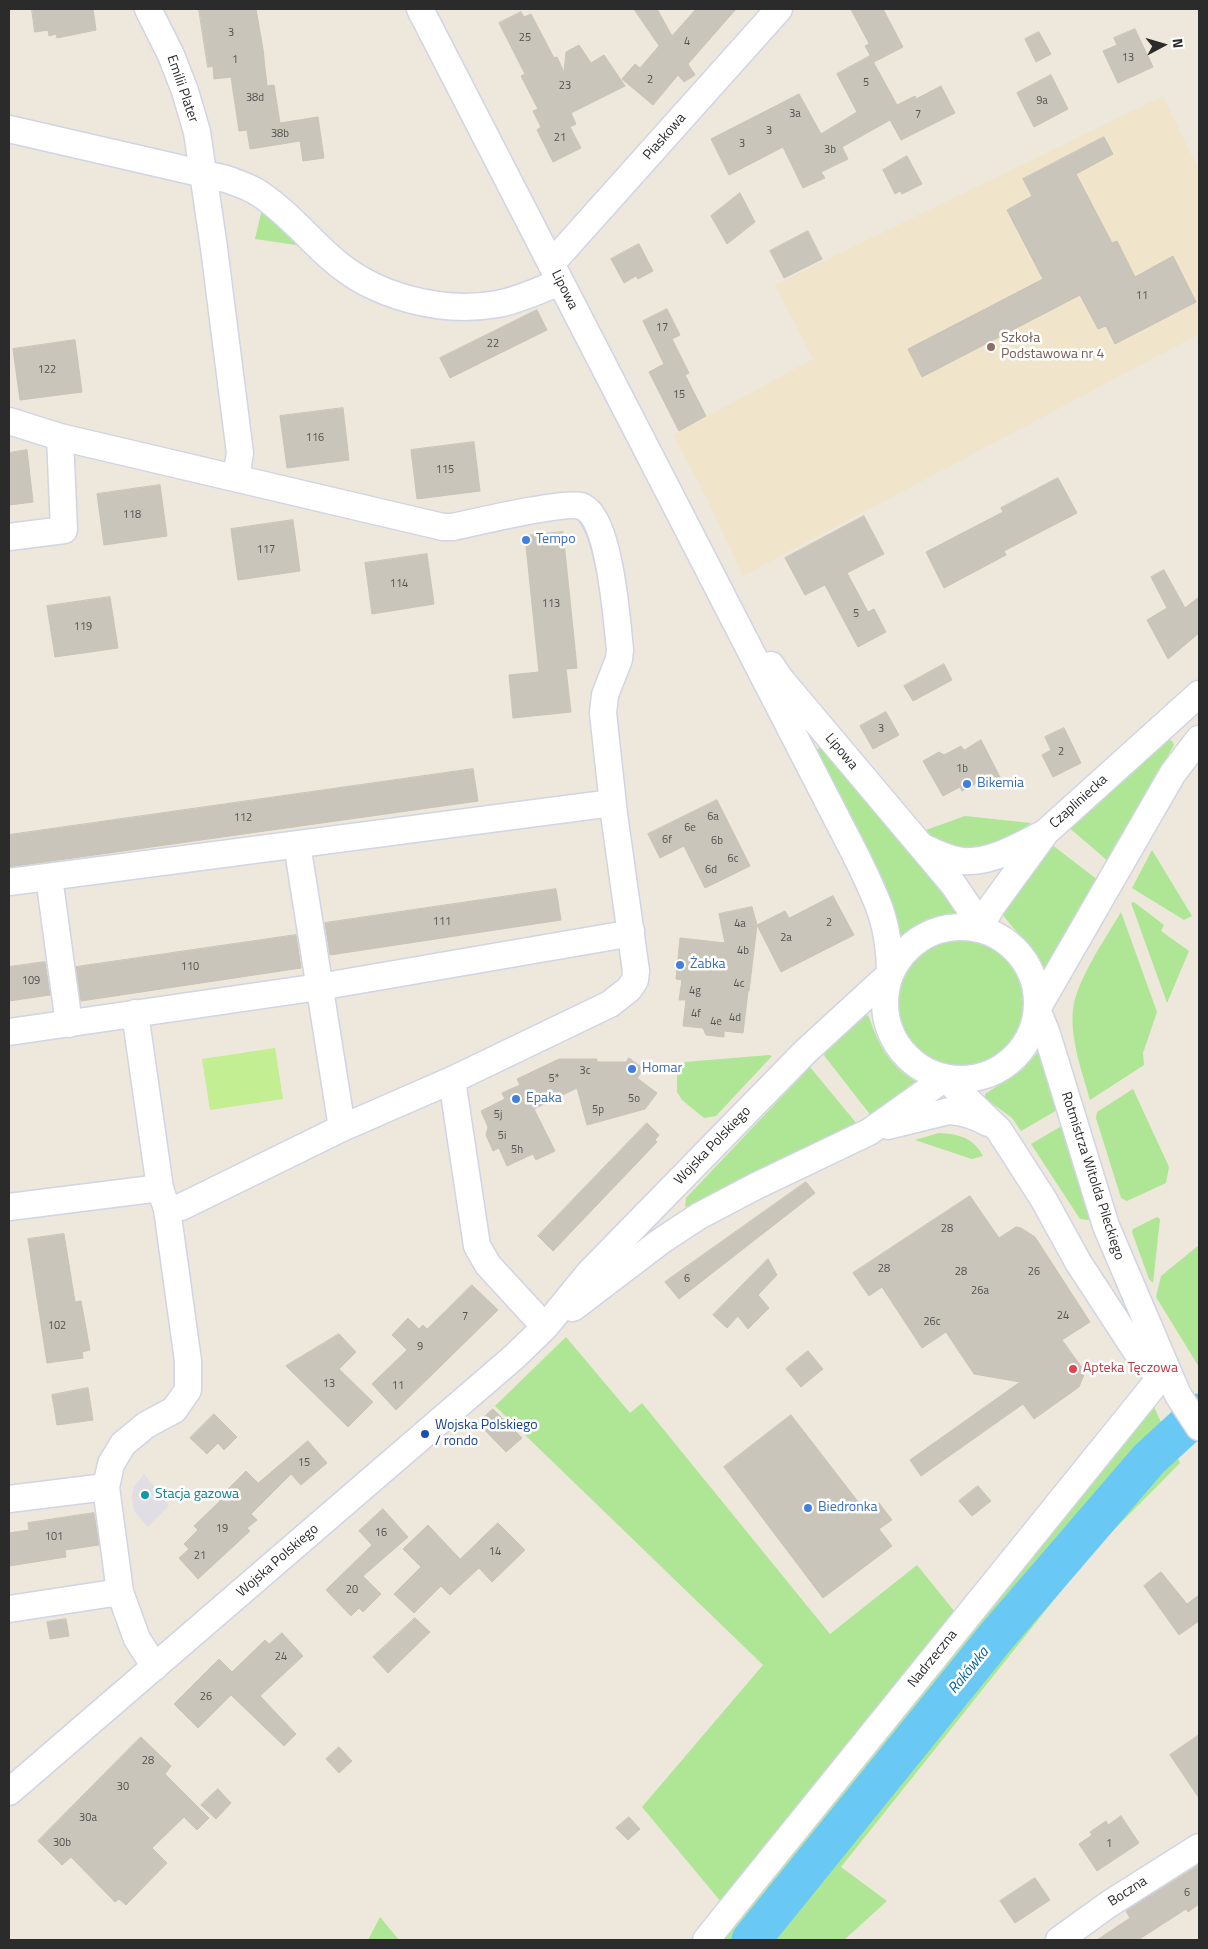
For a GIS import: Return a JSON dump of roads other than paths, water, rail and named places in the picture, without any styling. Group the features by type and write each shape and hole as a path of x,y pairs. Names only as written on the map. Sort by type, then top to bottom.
{"street":[{"name":"Emilii Plater","path":"148,9 171,55 185,90 197,132 240,453 236,477"},
{"name":"Lipowa","path":"420,9 854,852 880,906 890,948 890,974"},
{"name":"Piaskowa","path":"555,273 779,9"},
{"path":"9,128 204,173 226,179 259,193 305,233 332,260 367,284 412,300 438,306 464,307 498,304 555,273"},
{"path":"9,421 60,437 443,527 453,527 563,506 582,506 595,517 609,561 620,650 619,659 605,695 603,713 612,802 635,956 635,980 623,995 610,1004 452,1080 342,1128 181,1207 163,1198 9,1207"},
{"path":"9,537 64,530 60,437"},
{"name":"Lipowa","path":"708,570 782,681 953,884 968,906 979,929"},
{"name":"Czapliniecka","path":"979,929 992,906 1046,832 1199,694"},
{"path":"1037,1009 1033,981 1028,968 1016,950 999,937 979,929 958,927 936,931 917,941 901,955 890,974 885,996 886,1018 893,1039 906,1057 924,1070 945,1078 967,1079 987,1075 1006,1064 1022,1049 1032,1030 1037,1009 1173,773 1199,739"},
{"path":"9,882 612,802"},
{"path":"922,847 946,857 963,861 984,860 1011,850 1046,832"},
{"path":"297,844 342,1128"},
{"path":"49,877 69,1024"},
{"path":"9,1032 319,987 621,935 631,931"},
{"name":"Wojska Polskiego","path":"9,1792 500,1370 545,1327 590,1272 805,1052 890,974"},
{"name":"Rotmistrza Witolda Pileckiego","path":"1037,1009 1047,1034 1106,1226 1169,1386"},
{"path":"135,1013 188,1361 188,1390 174,1410 146,1425 123,1444 111,1464 106,1487 120,1592 137,1639 155,1667"},
{"name":"Wojska Polskiego","path":"545,1327 599,1289 661,1241 699,1216 756,1186 869,1132 945,1078"},
{"name":"Rotmistrza Witolda Pileckiego","path":"945,1078 999,1130 1044,1200 1078,1262 1136,1351 1169,1386 1199,1427"},
{"path":"452,1080 477,1246 488,1265 545,1327"},
{"path":"869,1132 904,1121 949,1111 979,1118 999,1130"},
{"name":"Nadrzeczna","path":"706,1940 1169,1386"},
{"path":"9,1499 106,1487"},
{"path":"9,1609 120,1592"},
{"name":"Boczna","path":"1059,1940 1109,1904 1199,1846"}],"waterway":[{"name":"Rakówka","path":"751,1940 996,1637 1149,1459 1199,1413"}],"place":[{"name":"Szkoła Podstawowa nr 4","path":"991,347"},
{"name":"Tempo","path":"526,540"},
{"name":"Bikemia","path":"967,784"},
{"name":"Żabka","path":"680,965"},
{"name":"Homar","path":"632,1069"},
{"name":"Epaka","path":"516,1099"},
{"name":"Apteka Tęczowa","path":"1073,1369"},
{"name":"Wojska Polskiego / rondo","path":"425,1434"},
{"name":"Stacja gazowa","path":"145,1495"},
{"name":"Biedronka","path":"808,1508"}]}
